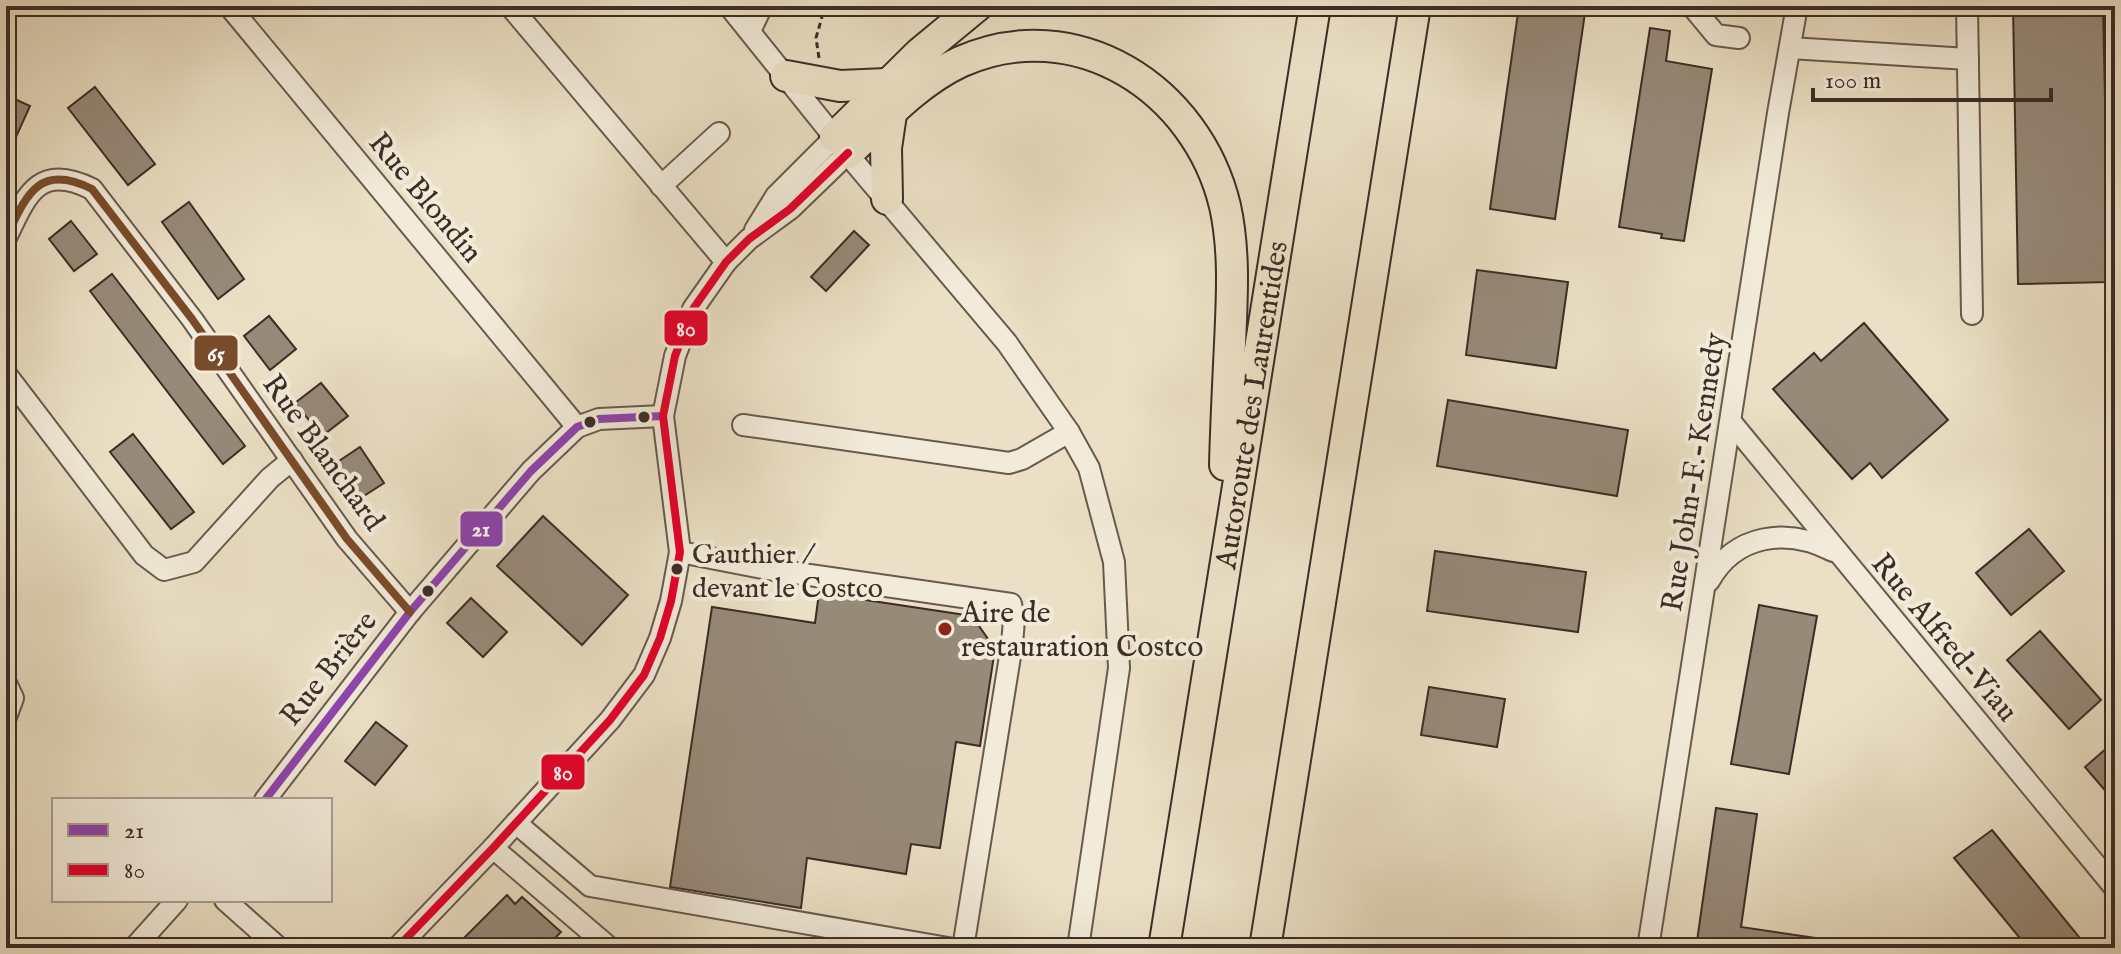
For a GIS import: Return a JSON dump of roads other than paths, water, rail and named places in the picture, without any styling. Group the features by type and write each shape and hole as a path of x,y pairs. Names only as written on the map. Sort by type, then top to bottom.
{"highway":[{"path":"842,145 887,84 977,6"},
{"name":"Autoroute des Laurentides","path":"1164,948 1315,6"},
{"path":"1265,948 1415,6"},
{"path":"1391,151 1435,6"},
{"path":"842,145 891,114 930,80 974,57 1012,48 1055,49 1093,57 1136,76 1168,101 1198,138 1219,186 1228,223 1232,260 1219,603"},
{"path":"786,76 840,86 887,84"},
{"path":"887,199 886,142 891,114"}],"street":[{"name":"Rue Blondin","path":"229,6 577,427"},
{"path":"510,6 726,262"},
{"path":"729,6 1007,343 1069,432 1089,468 1114,562 1119,668 1078,948"},
{"path":"750,31 762,6"},
{"path":"1692,6 1716,35 1739,38"},
{"name":"Rue John-F.-Kennedy","path":"1648,948 1797,6"},
{"path":"1967,6 1972,314"},
{"path":"1790,48 1968,59"},
{"path":"661,186 719,133"},
{"path":"397,948 610,720 644,675 671,601 680,552 663,416 675,356 693,309 726,262 749,239 790,209 842,145"},
{"name":"Rue Blanchard","path":"6,238 28,192 49,181 72,179 92,189 192,319 347,539 410,612"},
{"path":"6,374 144,555 164,570 194,562 270,478 292,460"},
{"path":"577,427 599,419 663,416"},
{"name":"Rue Alfred-Viau","path":"1731,422 2115,888"},
{"path":"743,425 1009,463 1022,459 1069,432"},
{"name":"Rue Brière","path":"267,798 410,612 531,471 577,427"},
{"path":"1705,587 1731,553 1751,541 1772,537 1796,538 1814,541 1836,552"},
{"path":"680,552 768,569 1011,604 1014,620 1012,644 963,948"},
{"path":"516,823 590,886 948,948"},
{"path":"493,848 610,948"},
{"path":"134,948 175,902"},
{"path":"227,902 279,948"}],"place":[{"name":"Gauthier / devant le Costco","path":"677,569"},
{"name":"Aire de restauration Costco","path":"945,629"}]}
